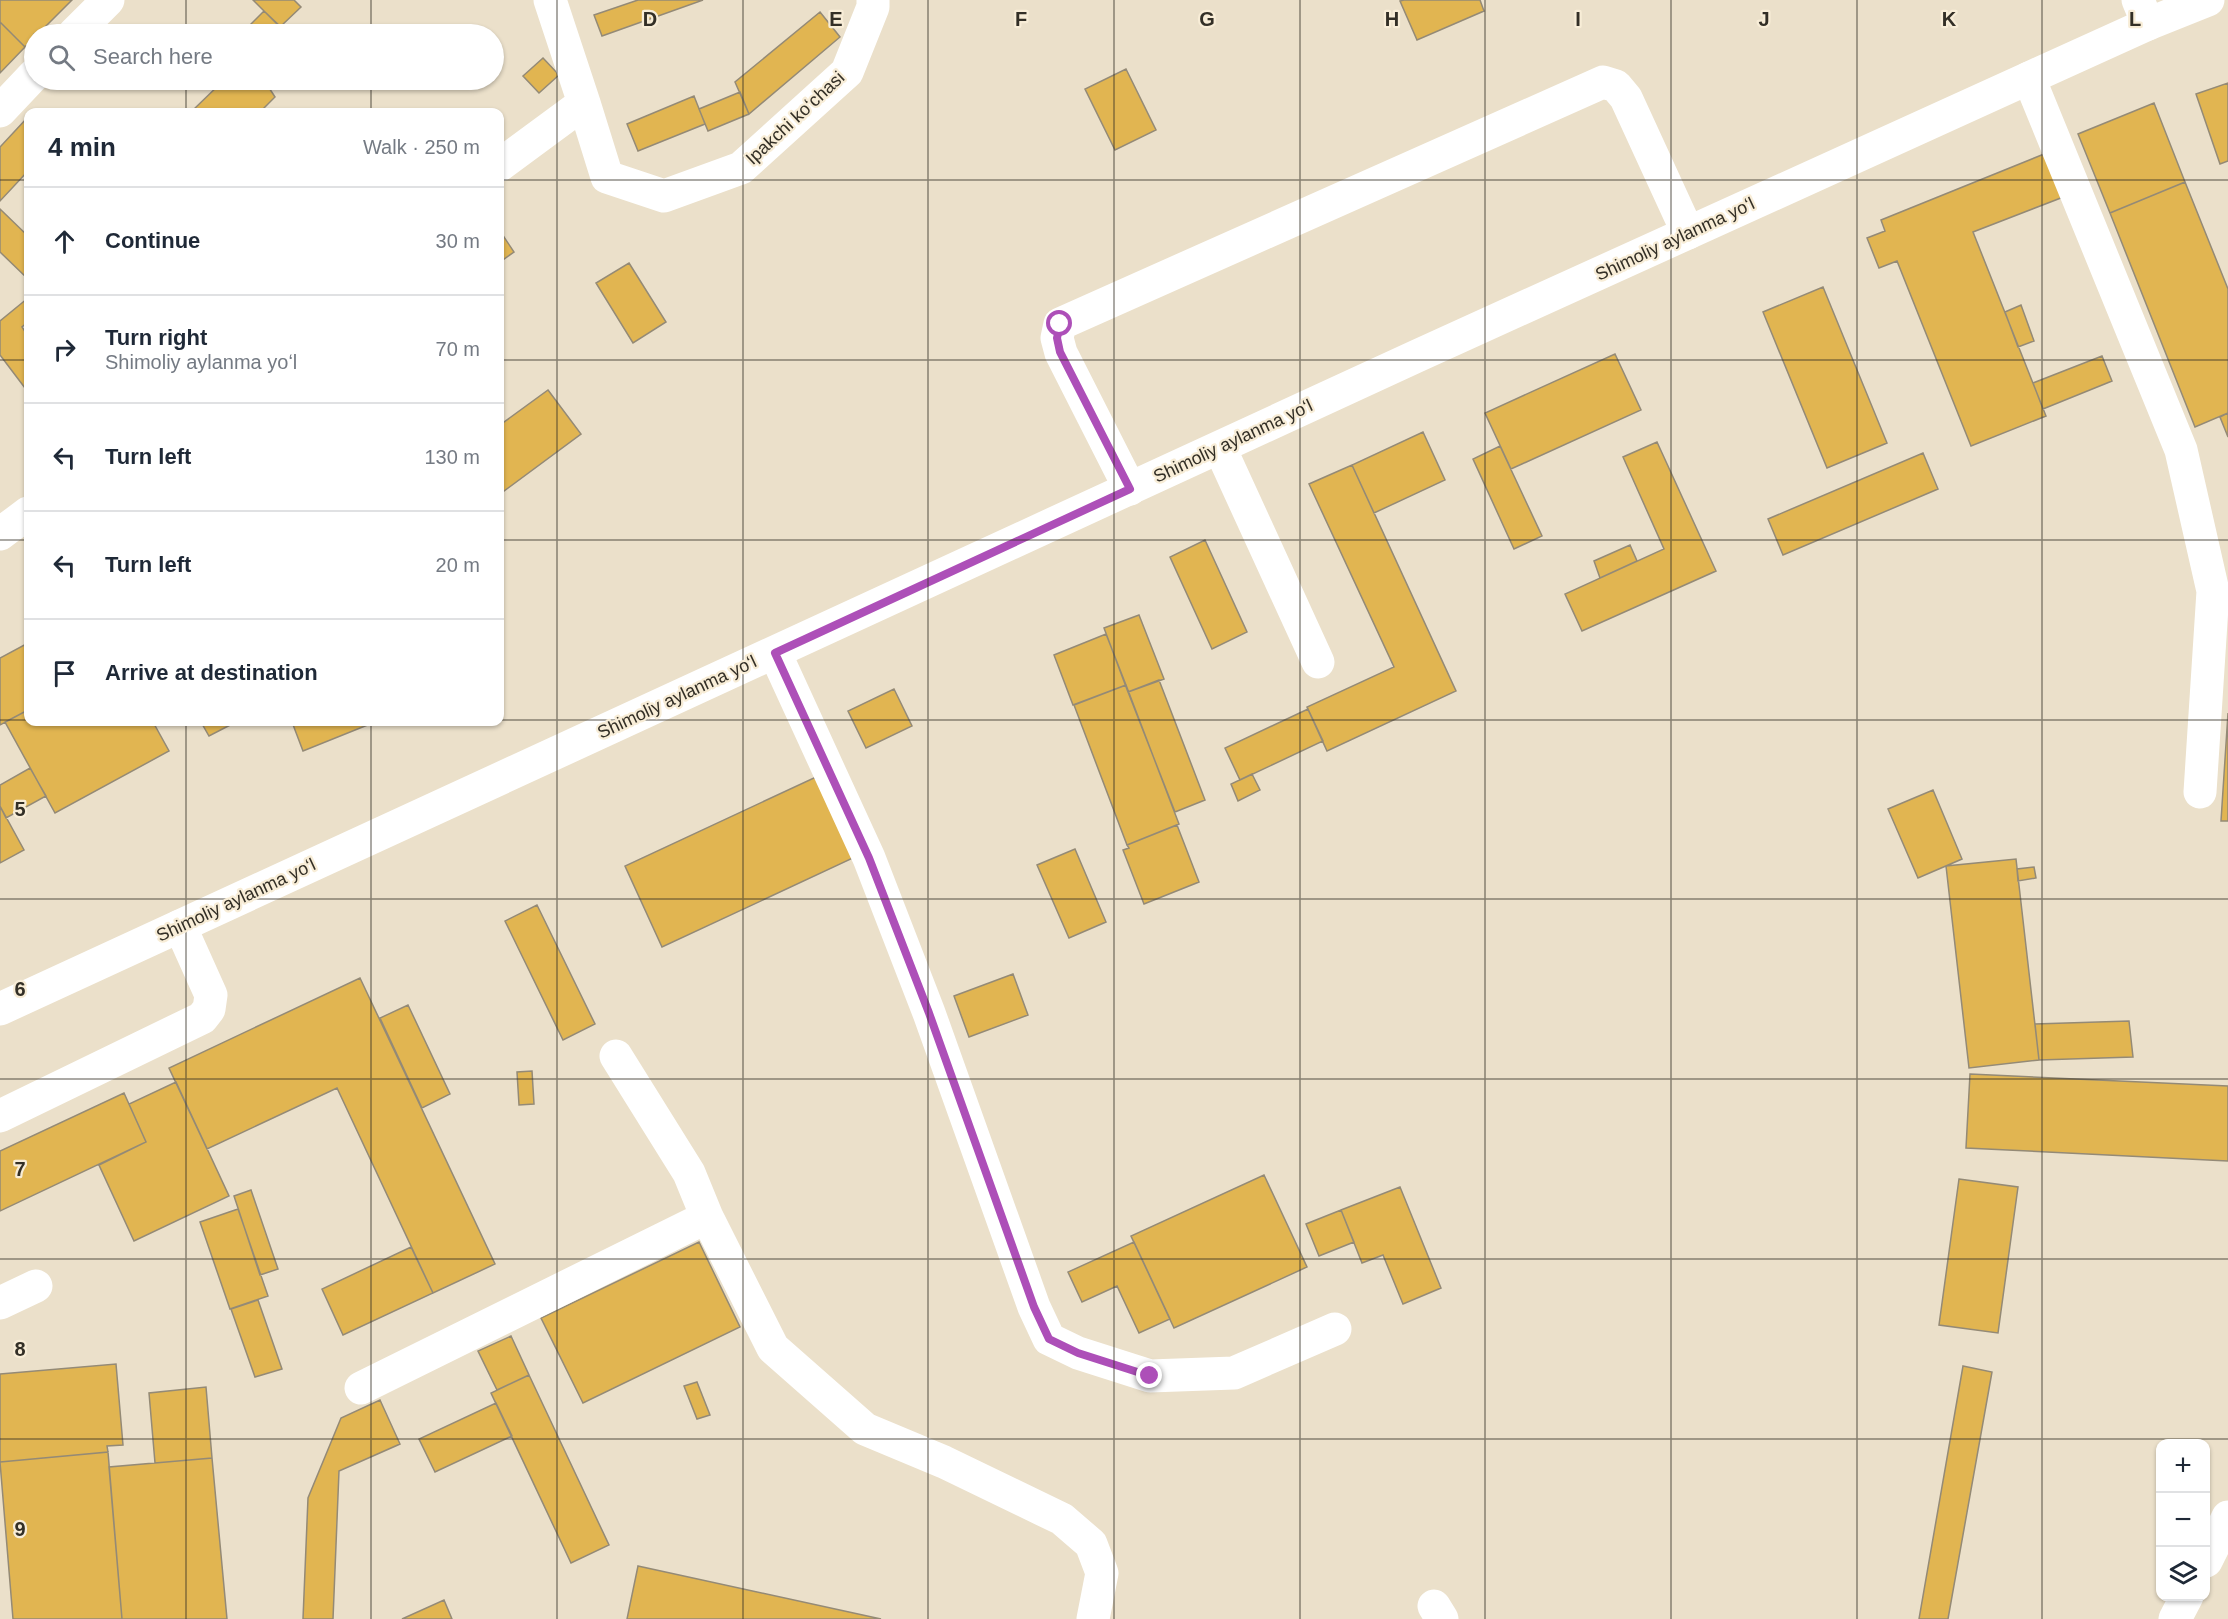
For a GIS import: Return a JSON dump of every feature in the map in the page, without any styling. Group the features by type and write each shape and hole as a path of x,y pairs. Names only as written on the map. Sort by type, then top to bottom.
{"main road":[{"path":"84,24 108,0"},
{"path":"504,162 584,103 550,0"},
{"name":"Ipakchi koʻchasi","path":"584,103 607,177 664,196 741,168 847,72 873,7 873,0"},
{"name":"Shimoliy aylanma yoʻl","path":"0,1009 2029,78 2143,12 2208,0"},
{"path":"2029,78 2181,450 2213,591 2200,792"},
{"path":"1130,489 1060,352 1057,338 1060,324 1603,82 1616,86 1626,98 1688,233"},
{"path":"0,111 24,86"},
{"path":"1220,448 1318,662"},
{"path":"0,534 24,516"},
{"path":"775,653 869,858 929,1013 1034,1307 1049,1339 1078,1353 1150,1376 1234,1373 1335,1329"},
{"path":"0,1116 202,1018 209,1009 211,995 180,926"},
{"path":"616,1056 689,1173 707,1217 773,1348 865,1430 944,1462 1062,1519 1091,1544 1102,1573 1094,1619"},
{"path":"361,1388 707,1217"},
{"path":"0,1303 36,1286"},
{"path":"2210,1552 2228,1518"},
{"path":"2175,1619 2184,1601"}],"building":[{"path":"0,0 72,0 48,24 24,24 24,46 0,22"},
{"path":"253,0 294,0 301,7 283,24 277,24"},
{"path":"638,0 703,0 602,36 594,15"},
{"path":"1480,0 1484,11 1417,40 1400,1"},
{"path":"264,11 278,24 251,24"},
{"path":"820,12 840,37 749,114 735,82"},
{"path":"0,22 24,48 0,73"},
{"path":"543,58 559,75 539,93 523,76"},
{"path":"1126,69 1156,130 1115,150 1085,89"},
{"path":"2228,83 2228,161 2220,164 2196,94"},
{"path":"214,90 270,90 275,97 264,108 195,108"},
{"path":"740,92 749,114 708,131 699,109"},
{"path":"694,96 705,124 638,151 627,124"},
{"path":"2154,103 2185,182 2110,213 2078,134"},
{"path":"24,121 24,175 0,201 0,147"},
{"path":"2049,152 2066,196 1973,232 2046,416 1971,446 1897,261 1879,268 1867,238 1885,231 1881,220"},
{"path":"2185,182 2228,289 2228,413 2195,427 2110,213"},
{"path":"0,209 24,232 24,275 0,252"},
{"path":"504,237 514,252 504,259"},
{"path":"629,263 666,322 633,343 596,283"},
{"path":"1823,287 1887,443 1827,468 1763,312"},
{"path":"24,301 24,325 22,327 24,330 24,387 0,355 0,321"},
{"path":"2021,305 2034,341 2018,347 2005,312"},
{"path":"1615,354 1641,410 1511,469 1485,413"},
{"path":"2102,356 2112,381 2043,409 2033,383"},
{"path":"548,390 581,434 504,491 504,422"},
{"path":"2228,413 2228,437 2220,417"},
{"path":"1423,432 1445,480 1374,513 1352,465"},
{"path":"1657,442 1716,571 1582,631 1565,594 1664,549 1623,457"},
{"path":"1500,446 1542,536 1514,549 1473,459"},
{"path":"1923,453 1938,489 1783,555 1768,519"},
{"path":"1352,465 1456,691 1327,751 1307,707 1394,667 1309,484"},
{"path":"1205,540 1247,632 1212,649 1170,557"},
{"path":"1630,545 1637,561 1600,578 1594,561"},
{"path":"1139,615 1164,679 1128,692 1104,628"},
{"path":"1106,634 1126,685 1073,705 1054,655"},
{"path":"24,645 24,712 0,725 0,658"},
{"path":"1159,680 1205,800 1175,812 1128,692"},
{"path":"1126,685 1179,824 1127,845 1074,705"},
{"path":"894,689 912,726 866,748 848,711"},
{"path":"1308,709 1323,741 1240,780 1225,748"},
{"path":"24,712 24,726 155,726 169,751 55,813 5,722"},
{"path":"2228,713 2228,821 2221,821"},
{"path":"203,726 228,726 209,736"},
{"path":"294,726 365,726 303,751"},
{"path":"30,768 46,796 6,818 0,806 0,785"},
{"path":"1252,774 1260,790 1238,801 1231,784"},
{"path":"816,777 853,858 662,947 625,866"},
{"path":"1933,790 1962,859 1918,878 1888,809"},
{"path":"0,806 24,850 0,863"},
{"path":"1177,825 1199,882 1144,904 1123,850 1129,848 1127,845"},
{"path":"1075,849 1106,922 1069,938 1037,865"},
{"path":"2016,859 2039,1060 1969,1068 1946,866"},
{"path":"2034,867 2036,878 2018,881 2017,869"},
{"path":"537,905 595,1024 563,1040 505,921"},
{"path":"1013,974 1028,1015 969,1037 954,996"},
{"path":"360,978 495,1264 433,1293 337,1088 207,1149 169,1068"},
{"path":"408,1005 450,1094 422,1108 380,1018"},
{"path":"2129,1021 2133,1057 2039,1060 2035,1024"},
{"path":"532,1071 534,1104 519,1105 517,1072"},
{"path":"1970,1074 2228,1086 2228,1161 1966,1148"},
{"path":"176,1082 229,1196 134,1241 99,1165 146,1142 129,1104"},
{"path":"124,1093 146,1142 0,1211 0,1151"},
{"path":"1264,1175 1307,1267 1174,1328 1131,1236"},
{"path":"1959,1179 2018,1187 1998,1333 1939,1325"},
{"path":"1400,1187 1441,1288 1403,1304 1383,1255 1362,1263 1341,1210"},
{"path":"251,1190 278,1269 260,1275 234,1196"},
{"path":"238,1209 268,1296 230,1309 200,1222"},
{"path":"1341,1210 1354,1242 1319,1256 1306,1224"},
{"path":"699,1242 740,1327 583,1403 541,1318"},
{"path":"1134,1242 1170,1319 1139,1333 1117,1286 1082,1302 1068,1272"},
{"path":"411,1247 433,1293 343,1335 322,1289"},
{"path":"258,1300 282,1369 255,1377 231,1309"},
{"path":"511,1336 529,1375 497,1390 478,1351"},
{"path":"116,1364 123,1445 107,1446 108,1452 0,1462 0,1374"},
{"path":"1963,1366 1992,1372 1948,1619 1919,1619"},
{"path":"529,1375 609,1545 571,1563 491,1393"},
{"path":"697,1382 710,1415 697,1419 684,1386"},
{"path":"206,1387 212,1458 155,1463 149,1393"},
{"path":"380,1400 400,1444 339,1471 333,1619 303,1619 308,1498 341,1418"},
{"path":"496,1403 512,1436 435,1472 419,1439"},
{"path":"108,1452 122,1619 13,1619 0,1462"},
{"path":"212,1458 227,1619 122,1619 109,1467"},
{"path":"638,1566 881,1619 627,1619"},
{"path":"444,1600 452,1619 402,1619"}],"route":[{"path":"1060,324 1057,338 1060,352 1130,489 775,653 869,858 929,1013 1034,1307 1049,1339 1078,1353 1150,1376"}]}
